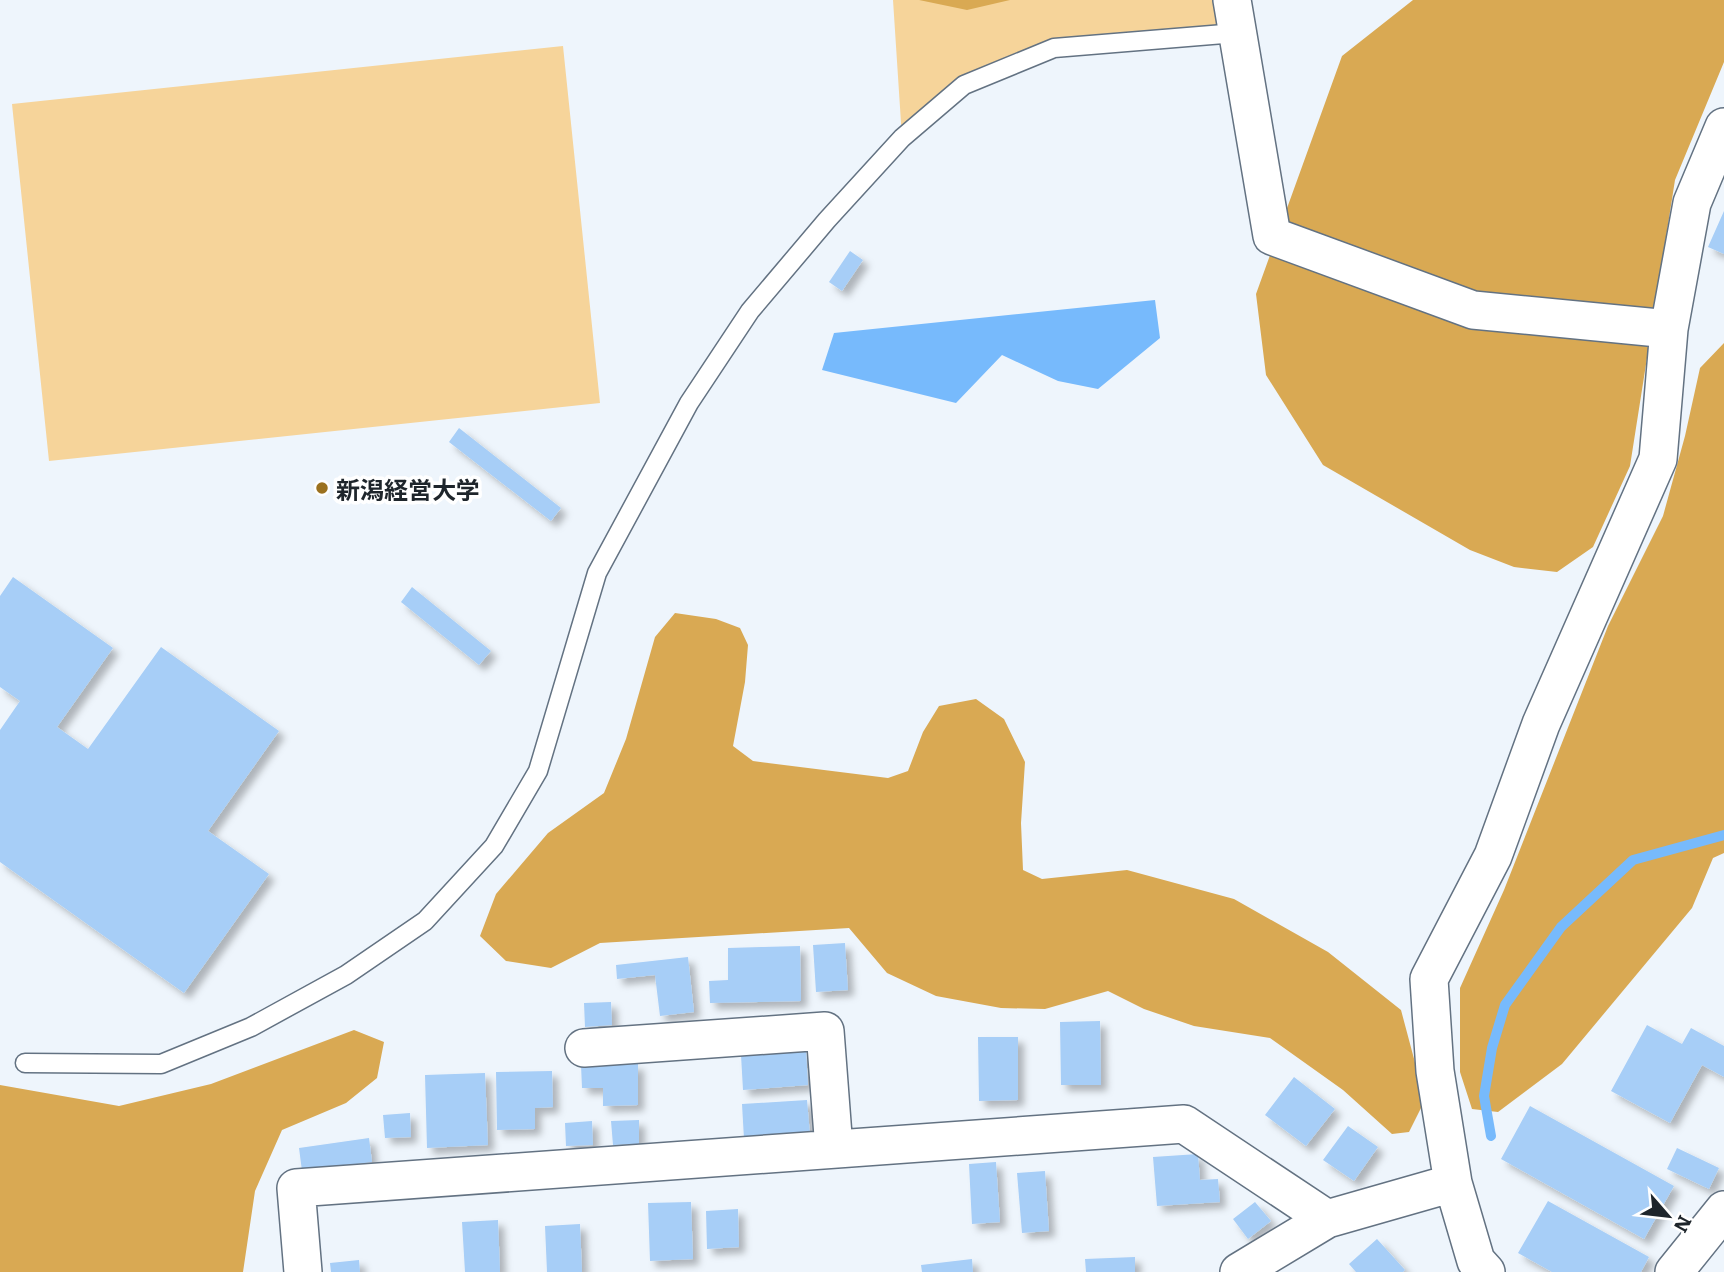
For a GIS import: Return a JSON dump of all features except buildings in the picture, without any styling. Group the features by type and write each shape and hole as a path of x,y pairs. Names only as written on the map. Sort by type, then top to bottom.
{"street":[{"path":"1234,16 1272,236 1473,310 1669,329"},
{"path":"1486,1272 1476,1261 1453,1183 1435,1071 1429,979 1493,856 1541,724 1658,459 1669,329 1692,203 1724,127"},
{"path":"584,1048 825,1031 834,1149"},
{"path":"303,1272 296,1188 1184,1124 1327,1219"},
{"path":"1239,1272 1327,1219 1453,1183"},
{"path":"1674,1272 1724,1210"}],"lane":[{"path":"25,1063 161,1064 251,1027 346,975 425,920 494,846 538,771 597,573 689,403 750,311 827,220 902,138 964,85 1054,48 1234,16"}],"shaded area":[{"path":"893,0 1232,0 1236,33 1054,48 964,85 902,138"},
{"path":"919,0 1010,0 967,10"},
{"path":"1413,0 1724,0 1724,62 1675,180 1630,466 1593,547 1557,572 1514,567 1470,550 1323,465 1266,375 1256,294 1342,56"},
{"path":"563,46 600,403 49,461 12,104"},
{"path":"1724,343 1724,853 1713,858 1692,908 1562,1064 1498,1112 1472,1109 1460,1072 1460,988 1504,890 1608,626 1663,516 1700,368"},
{"path":"675,613 716,619 740,628 748,645 745,682 733,746 753,761 888,778 908,771 923,732 939,706 976,699 1004,719 1025,762 1021,823 1023,870 1042,879 1127,870 1234,899 1328,952 1401,1010 1425,1100 1409,1132 1392,1134 1343,1090 1270,1038 1194,1026 1144,1009 1108,991 1045,1009 1001,1008 936,996 887,973 849,928 600,943 551,968 506,961 480,936 496,894 548,833 604,793 626,739 655,637"},
{"path":"354,1030 384,1042 377,1078 346,1103 282,1130 255,1191 243,1272 0,1272 0,1085 119,1106 211,1084"}],"water":[{"path":"1155,300 1160,338 1098,389 1058,381 1002,355 956,403 822,370 834,333"}],"waterway":[{"path":"1491,1136 1484,1096 1492,1048 1505,1005 1561,927 1633,860 1724,835"}],"place":[{"name":"新潟経営大学","path":"322,488"}]}
